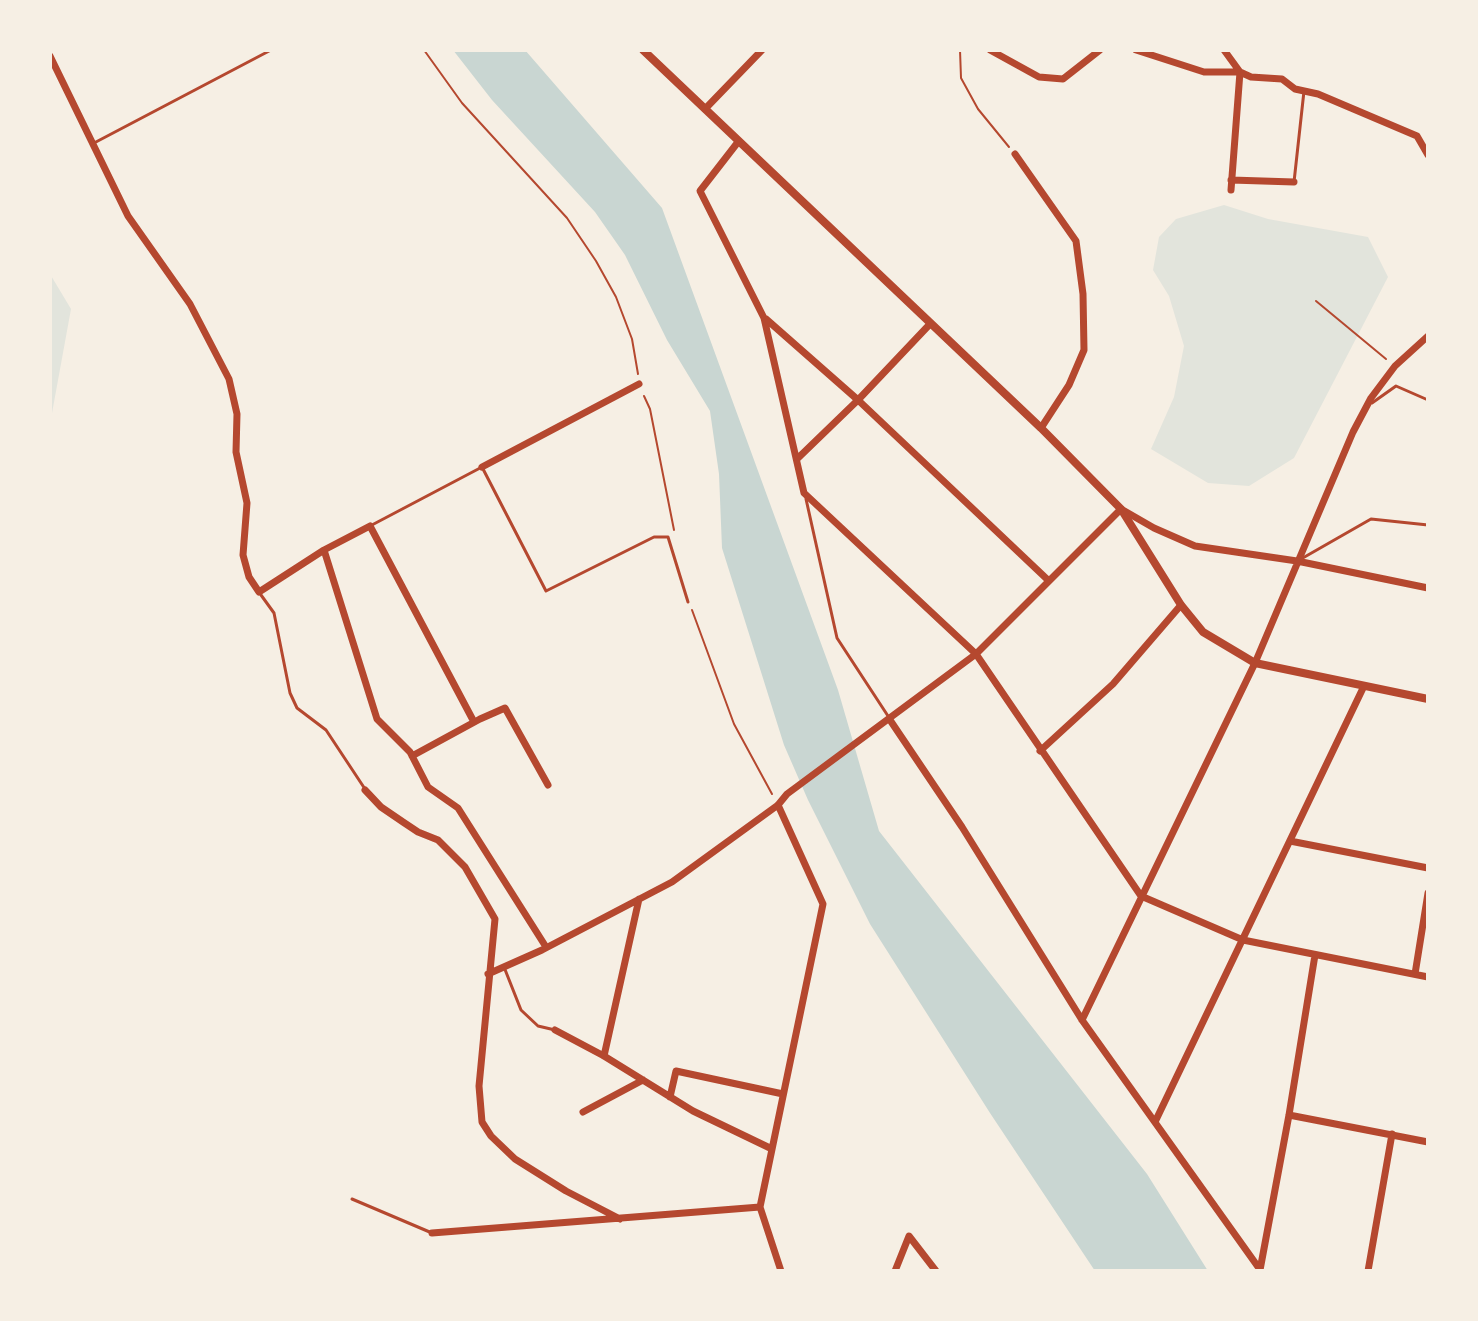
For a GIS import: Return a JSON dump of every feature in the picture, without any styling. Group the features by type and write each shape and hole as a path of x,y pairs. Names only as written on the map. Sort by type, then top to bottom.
{"street":[{"path":"643,50 1041,428 1121,509 1181,605 1203,632 1255,663 1428,699"},
{"path":"705,109 762,50"},
{"path":"990,50 1039,77 1063,79 1100,50"},
{"path":"1136,50 1204,72 1240,72 1251,77 1282,79 1295,89 1318,94 1417,136 1428,155"},
{"path":"1224,50 1240,72 1231,190"},
{"path":"50,56 128,216 190,304 229,379 237,414 236,452 247,503 243,555 249,577 259,592 324,550 370,526 474,722"},
{"path":"738,142 700,191 764,318 804,493 976,654 1141,896 1243,940 1428,977"},
{"path":"1015,154 1076,241 1083,294 1084,350 1069,385 1041,428"},
{"path":"1231,180 1294,182"},
{"path":"764,318 858,400 1049,581"},
{"path":"797,459 930,324"},
{"path":"1082,1020 1255,663 1366,407 1395,366 1428,336"},
{"path":"482,467 639,384"},
{"path":"488,974 672,882 778,805 787,794 976,654 1121,509"},
{"path":"1121,509 1195,546 1297,561 1428,588"},
{"path":"324,550 377,719 412,756 428,787 458,808 546,947"},
{"path":"1040,751 1113,684 1181,605"},
{"path":"1155,1122 1364,686"},
{"path":"412,756 505,708 548,785"},
{"path":"890,720 962,827 1082,1020 1260,1270"},
{"path":"365,790 381,807 418,832 438,840 465,867 495,919 479,1086 482,1122 491,1136 515,1159 566,1191 620,1219"},
{"path":"778,805 823,904 760,1207 781,1271"},
{"path":"1290,841 1428,868"},
{"path":"1415,974 1428,893"},
{"path":"604,1056 639,899"},
{"path":"1260,1270 1315,955"},
{"path":"555,1030 693,1111 772,1149"},
{"path":"670,1097 676,1071 783,1094"},
{"path":"583,1112 643,1080"},
{"path":"1289,1115 1428,1142"},
{"path":"1368,1271 1392,1134"},
{"path":"432,1233 760,1207"},
{"path":"895,1271 909,1236 936,1271"}],"lane":[{"path":"94,143 271,50"},
{"path":"1294,182 1304,91"},
{"path":"1366,407 1396,386 1428,400"},
{"path":"370,526 482,467 546,591 654,537 668,537 688,602"},
{"path":"804,493 837,638 890,720"},
{"path":"1297,561 1371,519 1428,525"},
{"path":"259,592 274,613 290,693 297,708 326,730 365,790"},
{"path":"504,967 521,1010 538,1026 555,1030"},
{"path":"352,1199 432,1233"}],"path":[{"path":"424,50 462,103 567,218 616,297 632,339 639,384 650,409 676,540"},
{"path":"960,50 961,78 978,109 1015,154"},
{"path":"1316,301 1395,366"},
{"path":"688,602 734,724 778,805"}],"shaded area":[{"path":"453,50 525,50 662,208 838,690 879,831 1147,1174 1208,1271 1095,1271 870,924 784,745 722,548 719,474 710,411 667,340 625,255 595,212 492,100"},
{"path":"1224,205 1268,219 1368,237 1388,277 1294,458 1249,486 1208,483 1151,449 1174,397 1184,346 1169,296 1153,270 1159,237 1176,219"},
{"path":"50,274 71,309 50,424"}]}
